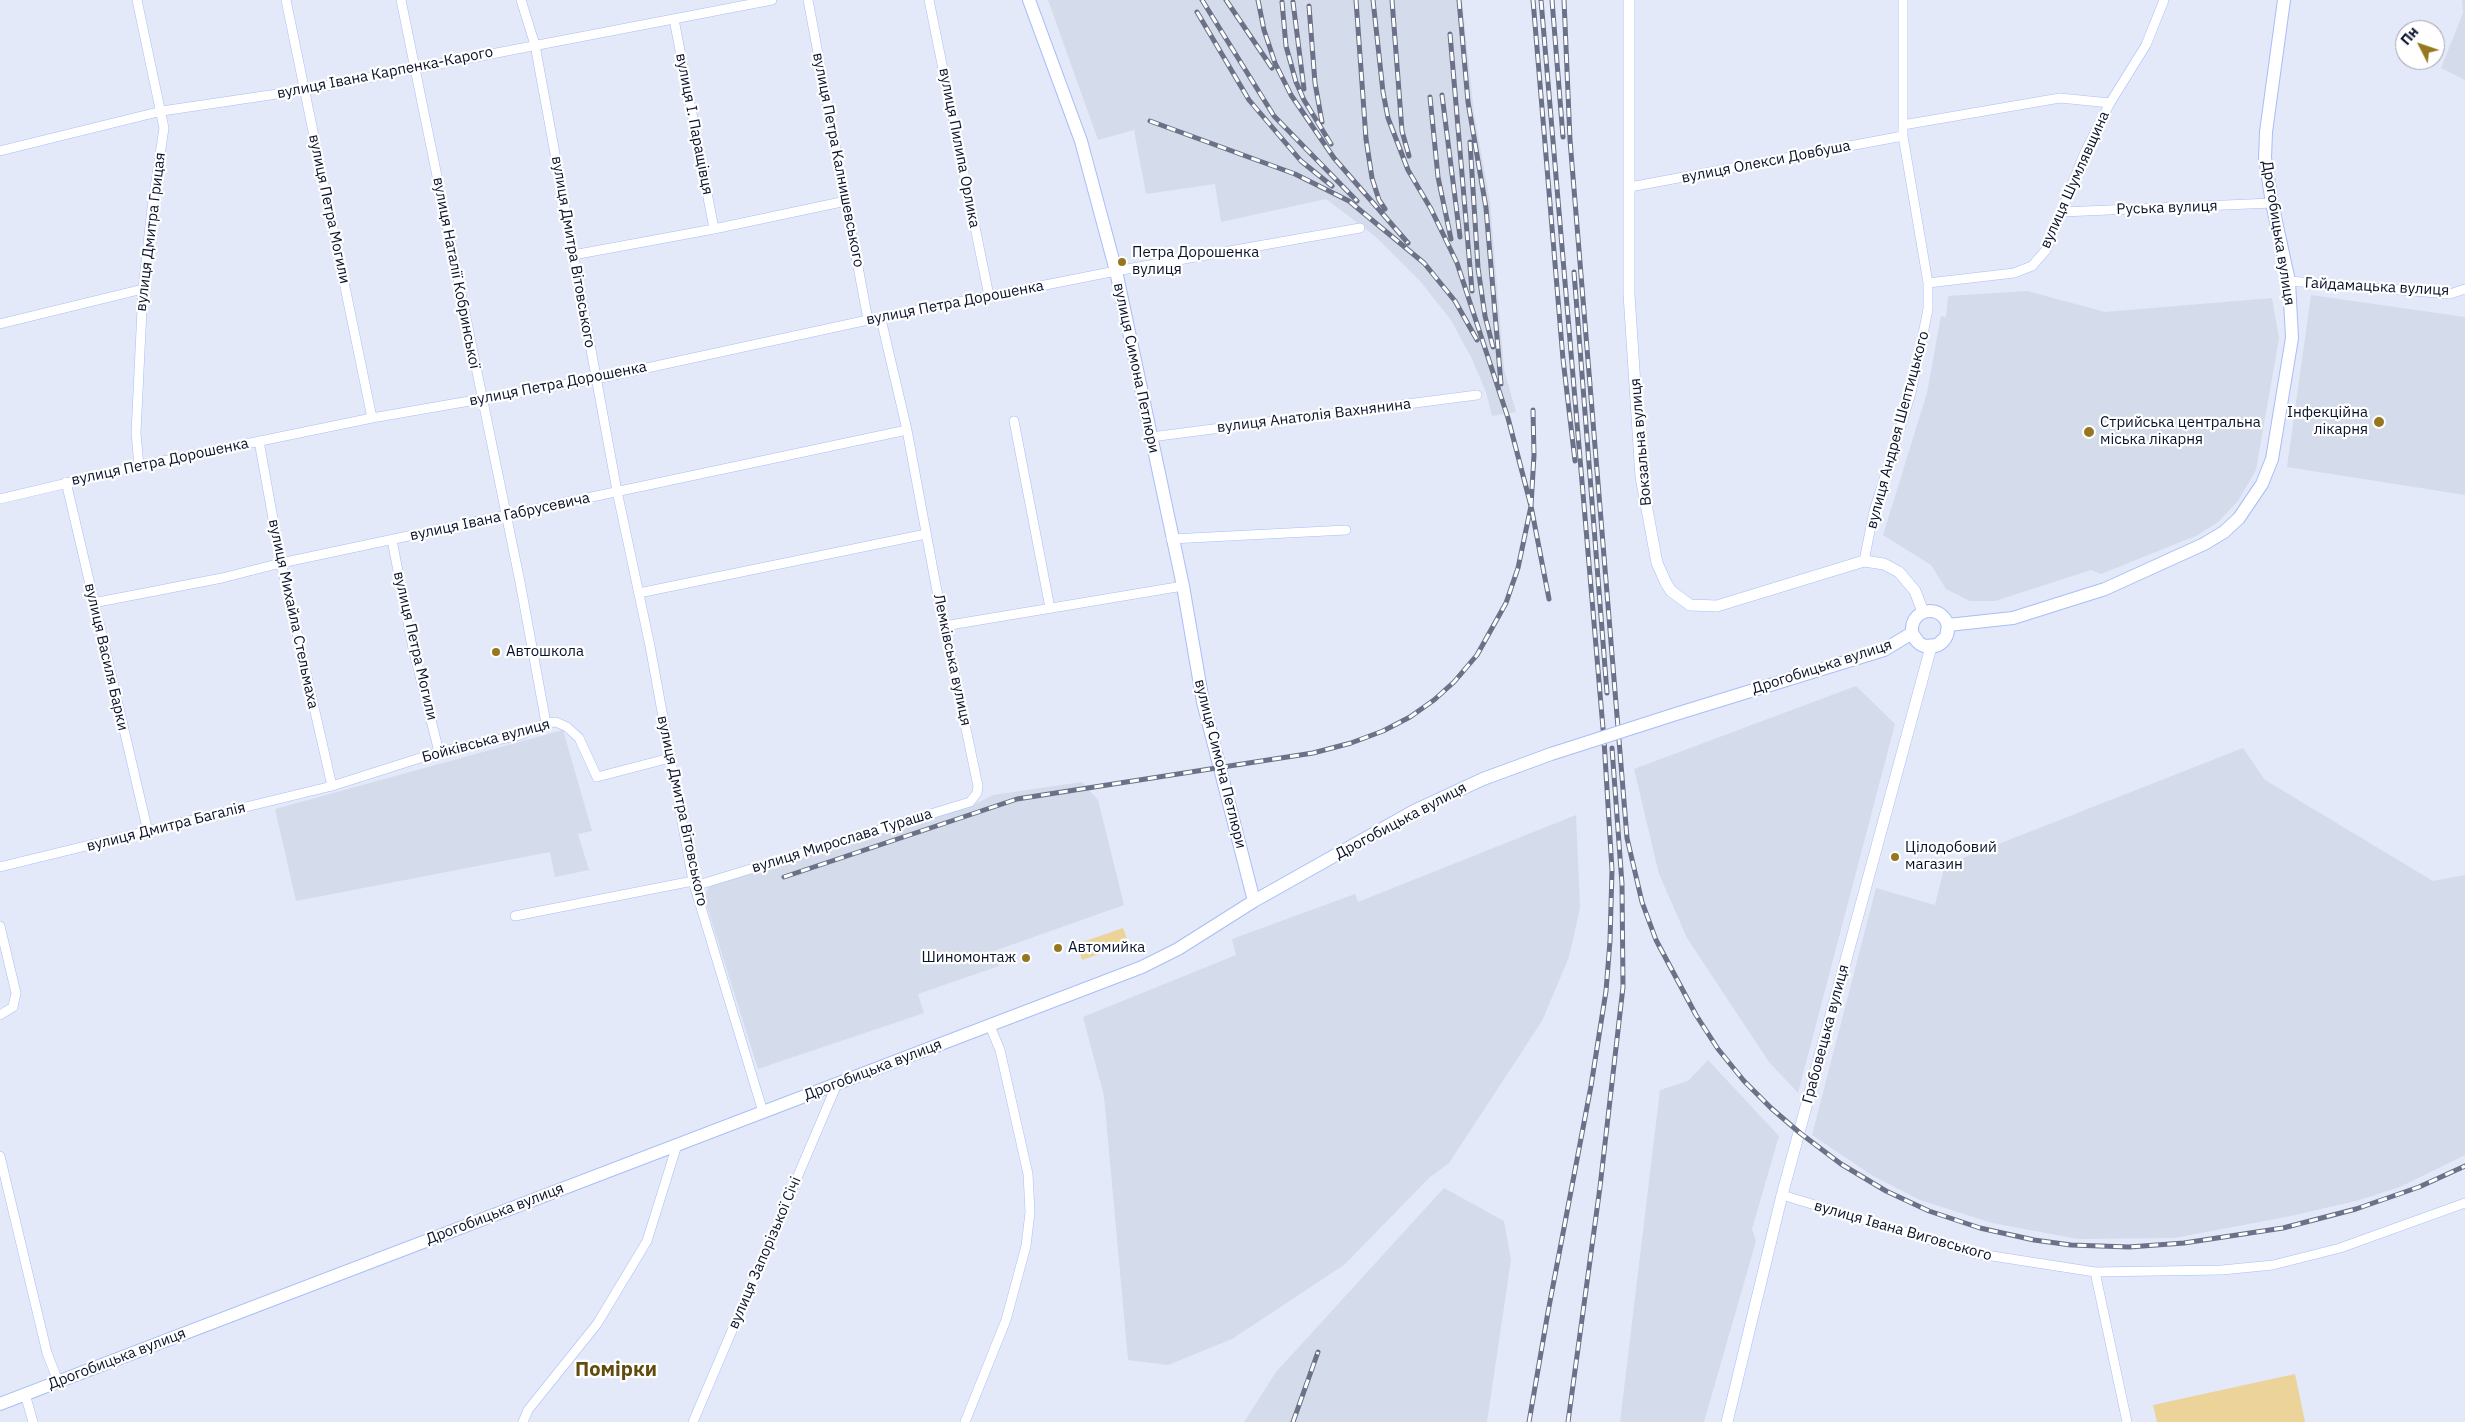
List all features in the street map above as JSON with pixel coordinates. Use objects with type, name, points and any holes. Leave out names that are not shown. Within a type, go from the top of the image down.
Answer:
[{"type":"main road","name":"вулиця Симона Петлюри","points":[[1029,0],[1081,141],[1116,271],[1171,539],[1183,586],[1202,702],[1254,901]]},
{"type":"main road","name":"Дрогобицька вулиця","points":[[1948,625],[2013,618],[2105,588],[2204,544],[2224,532],[2239,518],[2262,484],[2272,459],[2292,338],[2289,282],[2272,203],[2265,158],[2266,132],[2284,0]]},
{"type":"main road","points":[[1929,611],[1941,614],[1948,625],[1946,637],[1937,645],[1931,646],[1919,643],[1912,633],[1914,620],[1923,612],[1929,611]]},
{"type":"main road","name":"Дрогобицька вулиця","points":[[0,1404],[1142,967],[1178,949],[1254,901],[1448,794],[1551,754],[1884,650],[1912,633]]},
{"type":"street","name":"вулиця Дмитра Грицая","points":[[137,0],[162,111],[164,128],[143,289],[136,433],[139,466]]},
{"type":"street","name":"вулиця Петра Могили","points":[[286,0],[372,418]]},
{"type":"street","name":"вулиця Наталії Кобринської","points":[[401,0],[546,723]]},
{"type":"street","name":"вулиця Дмитра Вітовського","points":[[520,0],[535,45],[617,491],[639,593],[694,883],[763,1112]]},
{"type":"street","name":"вулиця Івана Карпенка-Карого","points":[[0,151],[162,111],[304,90],[772,0]]},
{"type":"street","name":"вулиця Петра Калнишевського","points":[[808,0],[868,320]]},
{"type":"street","name":"вулиця Пилипа Орлика","points":[[929,0],[989,296]]},
{"type":"street","name":"Вокзальна вулиця","points":[[1629,0],[1630,294],[1641,477],[1657,563],[1671,592],[1690,605],[1717,606],[1864,561],[1884,564],[1899,572],[1915,591],[1923,612]]},
{"type":"street","name":"вулиця Андрея Шептицького","points":[[1864,561],[1874,511],[1910,393],[1925,332],[1928,309],[1928,283],[1903,136],[1903,0]]},
{"type":"street","name":"вулиця Шумлявщина","points":[[1928,283],[2014,273],[2032,266],[2046,250],[2085,152],[2110,103],[2146,45],[2164,0]]},
{"type":"street","name":"вулиця І. Паращівця","points":[[674,19],[714,229]]},
{"type":"street","points":[[1903,125],[2060,98],[2110,103]]},
{"type":"street","name":"вулиця Олекси Довбуша","points":[[1630,187],[1903,136]]},
{"type":"street","points":[[574,254],[714,229],[846,201]]},
{"type":"street","name":"Руська вулиця","points":[[2062,212],[2272,203]]},
{"type":"street","name":"вулиця Петра Дорошенка","points":[[0,499],[139,466],[372,418],[596,379],[868,320],[881,319],[989,296],[1116,271],[1360,228]]},
{"type":"street","name":"Гайдамацька вулиця","points":[[2289,282],[2450,294],[2465,290]]},
{"type":"street","points":[[0,324],[143,289]]},
{"type":"street","name":"Лемківська вулиця","points":[[881,319],[907,430],[944,626],[978,786]]},
{"type":"street","name":"вулиця Анатолія Вахнянина","points":[[1151,437],[1478,394]]},
{"type":"street","points":[[1014,421],[1050,608]]},
{"type":"street","name":"вулиця Івана Габрусевича","points":[[93,603],[222,578],[281,563],[505,517],[617,491],[907,430]]},
{"type":"street","name":"вулиця Михайла Стельмаха","points":[[259,441],[281,563],[332,786]]},
{"type":"street","name":"вулиця Василя Барки","points":[[66,482],[148,832]]},
{"type":"street","points":[[1171,539],[1346,530]]},
{"type":"street","points":[[639,593],[926,534]]},
{"type":"street","name":"вулиця Петра Могили","points":[[392,540],[413,648],[439,752]]},
{"type":"street","points":[[944,626],[1183,586]]},
{"type":"street","name":"Грабовецька вулиця","points":[[1726,1422],[1782,1195],[1931,646]]},
{"type":"street","name":"Бойківська вулиця","points":[[332,786],[439,752],[520,735],[546,723],[556,722],[568,727],[579,738],[597,777],[670,758]]},
{"type":"street","name":"вулиця Дмитра Багалія","points":[[0,867],[332,786]]},
{"type":"street","name":"вулиця Мирослава Тураша","points":[[515,916],[694,883],[970,802],[975,798],[978,786]]},
{"type":"street","points":[[0,926],[16,994],[13,1007],[0,1015]]},
{"type":"street","points":[[965,1422],[1006,1320],[1026,1246],[1030,1212],[1028,1174],[1000,1050],[990,1026]]},
{"type":"street","name":"вулиця Запорізької Січі","points":[[693,1422],[838,1084]]},
{"type":"street","points":[[523,1422],[528,1410],[597,1324],[646,1241],[677,1145]]},
{"type":"street","points":[[0,1156],[46,1352],[58,1381]]},
{"type":"street","name":"вулиця Івана Виговського","points":[[1782,1195],[1973,1254],[2095,1272],[2222,1270],[2273,1265],[2340,1248],[2465,1203]]},
{"type":"street","points":[[2095,1272],[2128,1422]]},
{"type":"street","points":[[25,1394],[33,1422]]},
{"type":"shaded area","points":[[1048,0],[1462,0],[1474,113],[1490,202],[1504,369],[1516,412],[1492,416],[1486,392],[1472,359],[1451,320],[1420,281],[1376,237],[1326,199],[1221,222],[1215,184],[1146,194],[1134,130],[1098,140]]},
{"type":"shaded area","points":[[2462,0],[2465,0],[2465,80],[2445,70],[2445,58],[2463,13]]},
{"type":"shaded area","name":"Стрийська центральна міська лікарня","points":[[2027,291],[2105,312],[2272,298],[2279,338],[2256,470],[2238,501],[2218,522],[2198,535],[2101,574],[2091,570],[1995,601],[1970,601],[1946,589],[1931,565],[1883,535],[1927,393],[1941,316],[1946,317],[1948,296]]},
{"type":"shaded area","name":"Інфекційна лікарня","points":[[2311,295],[2465,317],[2465,495],[2287,467]]},
{"type":"shaded area","points":[[1856,686],[1895,724],[1798,1093],[1769,1062],[1687,938],[1659,874],[1634,769]]},
{"type":"shaded area","points":[[563,730],[592,831],[578,834],[589,870],[555,877],[550,852],[296,901],[275,809]]},
{"type":"shaded area","points":[[2243,748],[2265,780],[2433,881],[2465,875],[2465,1155],[2400,1187],[2356,1201],[2286,1217],[2174,1238],[2078,1239],[1992,1223],[1920,1200],[1873,1176],[1812,1135],[1876,888],[1935,905],[1945,865]]},
{"type":"shaded area","points":[[1082,782],[1098,800],[1124,905],[994,951],[999,966],[918,994],[924,1013],[758,1069],[704,897],[710,885],[971,806],[993,795]]},
{"type":"shaded area","points":[[1576,815],[1580,908],[1569,957],[1542,1021],[1449,1163],[1429,1178],[1344,1265],[1232,1339],[1168,1365],[1128,1360],[1104,1096],[1083,1017],[1236,955],[1232,939],[1355,894],[1358,902]]},
{"type":"shaded area","points":[[1123,928],[1129,944],[1082,960],[1077,944]]},
{"type":"shaded area","points":[[1708,1060],[1779,1136],[1752,1229],[1756,1241],[1704,1422],[1620,1422],[1660,1090],[1688,1081]]},
{"type":"shaded area","points":[[1444,1188],[1504,1221],[1511,1260],[1487,1422],[1244,1422],[1276,1372]]},
{"type":"shaded area","points":[[2295,1374],[2305,1422],[2157,1422],[2153,1405]]},
{"type":"railway","points":[[1202,0],[1274,116],[1357,201]]},
{"type":"railway","points":[[1226,0],[1272,68]]},
{"type":"railway","points":[[1258,0],[1264,30],[1275,63],[1291,95],[1334,158],[1408,243]]},
{"type":"railway","points":[[1356,0],[1366,139],[1372,178],[1379,200],[1385,209]]},
{"type":"railway","points":[[1373,0],[1383,92],[1388,118],[1408,170],[1431,209],[1457,263],[1508,418],[1531,506],[1549,599]]},
{"type":"railway","points":[[1392,0],[1402,131],[1409,156]]},
{"type":"railway","points":[[1459,0],[1468,102],[1486,208],[1501,384]]},
{"type":"railway","points":[[1533,0],[1563,359],[1575,461]]},
{"type":"railway","points":[[1529,1422],[1591,1086],[1606,991],[1610,941],[1612,870],[1604,740],[1541,0]]},
{"type":"railway","points":[[1552,0],[1563,137]]},
{"type":"railway","points":[[1564,0],[1570,140],[1627,838],[1642,902],[1656,940],[1696,1015],[1718,1049],[1744,1081],[1771,1108],[1841,1164],[1886,1191],[1929,1211],[1980,1228],[2034,1240],[2071,1245],[2129,1247],[2184,1243],[2283,1228],[2356,1209],[2419,1187],[2465,1166]]},
{"type":"railway","points":[[1282,2],[1286,46],[1296,82],[1304,100],[1331,144]]},
{"type":"railway","points":[[1293,2],[1304,89]]},
{"type":"railway","points":[[1309,6],[1315,83],[1322,122]]},
{"type":"railway","points":[[1197,12],[1249,100],[1301,161],[1332,186]]},
{"type":"railway","points":[[1450,34],[1472,291]]},
{"type":"railway","points":[[1442,95],[1460,237]]},
{"type":"railway","points":[[1430,97],[1438,177],[1451,239]]},
{"type":"railway","points":[[1150,121],[1295,174],[1349,201],[1424,263],[1455,301],[1477,340]]},
{"type":"railway","points":[[1470,142],[1478,268],[1485,316],[1493,347]]},
{"type":"railway","points":[[1574,272],[1607,693]]},
{"type":"railway","points":[[784,877],[1017,799],[1313,753],[1351,743],[1383,731],[1410,717],[1434,700],[1454,682],[1477,655],[1506,603],[1518,568],[1531,506],[1534,455],[1533,410]]},
{"type":"railway","points":[[1568,1422],[1600,1187],[1623,987],[1622,884],[1612,748]]},
{"type":"railway","points":[[1293,1422],[1318,1352]]},
{"type":"place","name":"Петра Дорошенка вулиця","points":[[1122,262]]},
{"type":"place","name":"Інфекційна лікарня","points":[[2379,422]]},
{"type":"place","name":"Стрийська центральна міська лікарня","points":[[2089,432]]},
{"type":"place","name":"Автошкола","points":[[496,652]]},
{"type":"place","name":"Цілодобовий магазин","points":[[1895,857]]},
{"type":"place","name":"Автомийка","points":[[1058,948]]},
{"type":"place","name":"Шиномонтаж","points":[[1026,958]]},
{"type":"district","name":"Помірки","points":[[616,1370]]}]
